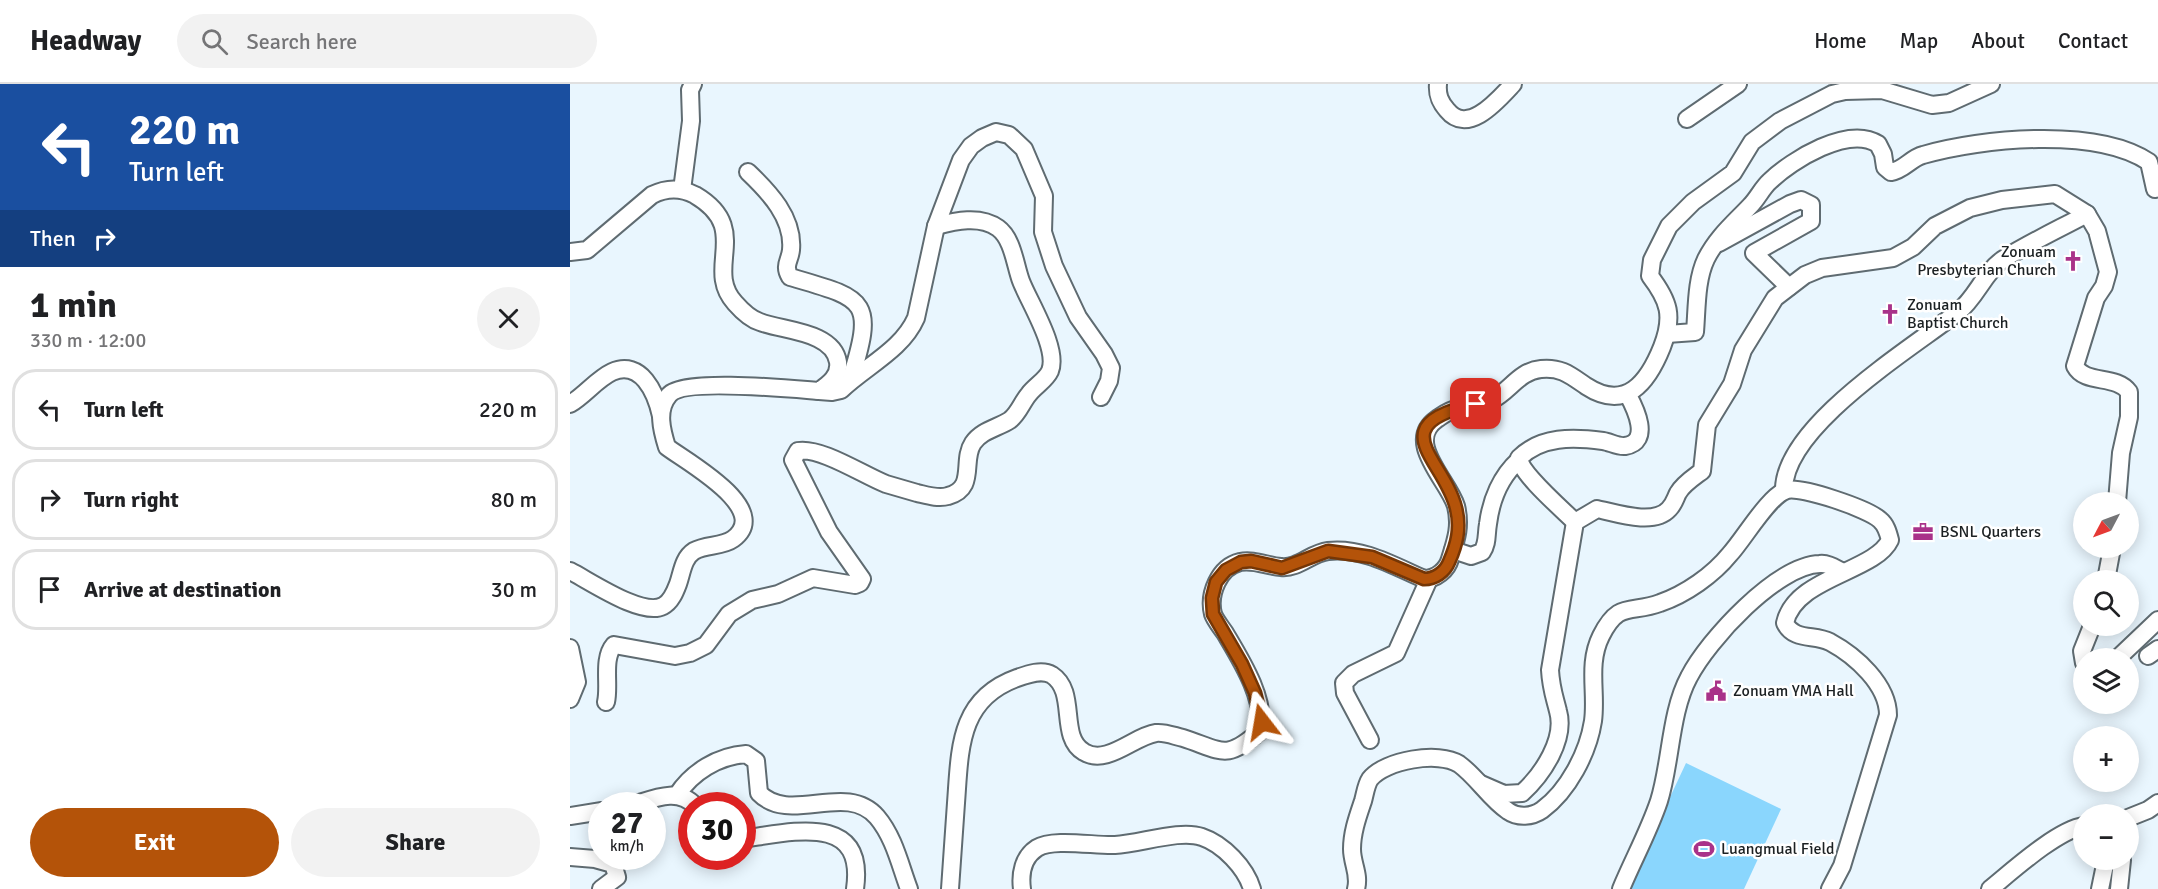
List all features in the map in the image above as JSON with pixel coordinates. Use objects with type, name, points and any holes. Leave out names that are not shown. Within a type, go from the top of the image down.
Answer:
[{"type":"street","points":[[682,190],[691,121],[690,90],[693,84]]},
{"type":"street","points":[[1438,84],[1437,93],[1441,104],[1451,116],[1462,119],[1472,119],[1484,112],[1513,84]]},
{"type":"street","points":[[1687,119],[1738,84]]},
{"type":"street","points":[[1370,740],[1345,693],[1344,683],[1353,674],[1396,653],[1429,579],[1441,573],[1449,564],[1458,539],[1456,506],[1426,449],[1425,433],[1429,424],[1452,410],[1490,401],[1527,373],[1542,369],[1566,371],[1586,386],[1610,395],[1628,395],[1638,387],[1651,369],[1667,334],[1669,304],[1650,276],[1652,260],[1669,226],[1693,202],[1733,173],[1752,142],[1780,121],[1832,89],[1882,90],[1932,105],[1948,103],[1990,84]]},
{"type":"street","points":[[661,417],[663,403],[670,393],[682,388],[742,385],[832,392],[841,390],[902,341],[911,330],[916,318],[936,226],[961,160],[971,146],[996,132],[1010,135],[1024,149],[1044,196],[1043,232],[1046,246],[1078,317],[1111,368],[1109,381],[1101,398]]},
{"type":"street","points":[[1667,334],[1695,332],[1699,283],[1705,261],[1714,245],[1768,182],[1783,170],[1821,148],[1859,137],[1878,144],[1883,154],[1885,167],[1891,172],[1924,154],[2018,140],[2065,139],[2097,143],[2150,162]]},
{"type":"street","points":[[2155,189],[2150,162],[2158,147]]},
{"type":"street","points":[[748,172],[766,189],[784,216],[791,250],[786,262],[790,277],[824,286],[856,301],[862,314],[864,330],[850,381]]},
{"type":"street","points":[[570,252],[587,250],[652,195],[663,189],[682,190],[706,202],[722,222],[726,242],[723,278],[727,294],[734,303],[759,322],[811,337],[828,345],[833,351],[838,366],[837,374],[819,390]]},
{"type":"street","points":[[1481,784],[1504,794],[1522,792],[1539,773],[1559,736],[1559,711],[1551,693],[1550,670],[1575,522],[1597,509],[1623,515],[1648,517],[1667,512],[1675,502],[1678,492],[1702,471],[1704,437],[1710,417],[1732,384],[1740,356],[1766,311],[1775,298],[1805,275],[1822,268],[1893,258],[1913,247],[1935,226],[1981,205],[2055,194],[2087,214],[2097,231],[2108,272],[2104,286],[2096,298],[2075,366],[2083,375],[2118,382],[2129,392],[2129,417],[2121,453],[2118,492]]},
{"type":"street","points":[[1714,245],[1731,239],[1790,204],[1801,200],[1811,205],[1811,221],[1754,253],[1788,287]]},
{"type":"street","points":[[1784,490],[1788,467],[1796,452],[1838,403],[1858,385],[1960,311],[2001,261],[2087,214]]},
{"type":"street","points":[[606,702],[610,686],[609,658],[614,645],[675,656],[690,653],[706,645],[729,614],[752,600],[778,594],[807,579],[846,585],[860,584],[862,579],[829,532],[793,460],[798,451],[822,455],[887,484],[932,497],[948,496],[967,482],[970,448],[974,441],[990,429],[1013,418],[1029,393],[1050,372],[1052,364],[1043,330],[1022,284],[1005,237],[998,228],[984,222],[969,220],[936,226]]},
{"type":"street","points":[[570,404],[611,372],[626,369],[637,372],[653,390],[668,447],[724,485],[739,507],[741,529],[734,538],[723,544],[693,552],[686,559],[670,602],[662,608],[650,608],[624,600],[570,571]]},
{"type":"street","points":[[1453,550],[1471,556],[1482,552],[1487,541],[1489,516],[1502,478],[1532,447],[1548,440],[1602,441],[1624,446],[1632,443],[1638,437],[1640,418],[1628,395]]},
{"type":"street","points":[[1519,460],[1529,475],[1575,522]]},
{"type":"street","points":[[1356,889],[1358,873],[1352,852],[1353,833],[1370,780],[1382,769],[1396,762],[1448,759],[1458,764],[1509,812],[1526,816],[1543,809],[1575,771],[1586,748],[1593,720],[1592,673],[1597,647],[1613,618],[1621,611],[1632,607],[1658,604],[1670,599],[1706,576],[1731,554],[1772,501],[1784,490],[1794,488],[1870,512],[1887,528],[1890,540],[1886,549],[1876,557],[1841,571],[1792,607],[1785,622],[1789,631],[1796,635],[1823,639],[1854,659],[1870,676],[1888,702],[1888,715],[1842,866],[1830,889]]},
{"type":"street","points":[[950,889],[963,732],[980,702],[1003,683],[1041,672],[1050,674],[1062,685],[1075,743],[1084,752],[1095,756],[1107,754],[1148,735],[1160,733],[1221,752],[1231,752],[1260,731],[1262,722],[1255,693],[1242,664],[1213,614],[1212,598],[1216,582],[1226,570],[1241,562],[1251,561],[1282,568],[1328,551],[1372,557],[1429,579]]},
{"type":"street","points":[[1621,889],[1659,801],[1680,703],[1689,676],[1727,626],[1766,588],[1810,565],[1822,563],[1841,571]]},
{"type":"street","points":[[2129,648],[2158,620]]},
{"type":"street","points":[[570,648],[577,682],[570,699]]},
{"type":"street","points":[[666,796],[677,795],[684,784],[710,765],[746,754],[756,761],[756,786],[759,793],[775,804],[797,806],[830,802],[857,805],[869,810],[878,818],[893,843],[909,889]]},
{"type":"street","points":[[2139,814],[2158,803]]},
{"type":"street","points":[[570,816],[588,814]]},
{"type":"street","points":[[1990,889],[2044,847],[2073,830]]},
{"type":"street","points":[[756,838],[809,832],[834,834],[843,839],[853,852],[857,874],[855,889]]},
{"type":"street","points":[[1022,889],[1020,877],[1028,856],[1045,844],[1118,845],[1189,834],[1202,837],[1221,848],[1241,868],[1252,889]]},
{"type":"street","points":[[570,858],[595,859],[614,864],[617,877],[601,889]]},
{"type":"street","points":[[2100,889],[2104,870]]},
{"type":"street","points":[[2119,889],[2121,870]]},
{"type":"shaded area","name":"Luangmual Field","points":[[1686,763],[1781,809],[1744,889],[1627,889]]},
{"type":"place","name":"Zonuam Presbyterian Church","points":[[2073,261]]},
{"type":"place","name":"Zonuam Baptist Church","points":[[1890,314]]},
{"type":"place","name":"BSNL Quarters","points":[[1923,532]]},
{"type":"place","name":"Zonuam YMA Hall","points":[[1716,691]]},
{"type":"place","name":"Luangmual Field","points":[[1704,849]]},
{"type":"route","points":[[1262,722],[1255,693],[1242,664],[1213,614],[1212,598],[1216,582],[1232,565],[1241,562],[1251,561],[1282,568],[1328,551],[1372,557],[1424,579],[1441,573],[1449,564],[1458,539],[1459,525],[1456,506],[1449,489],[1426,449],[1425,433],[1429,424],[1452,410],[1476,404]]}]
